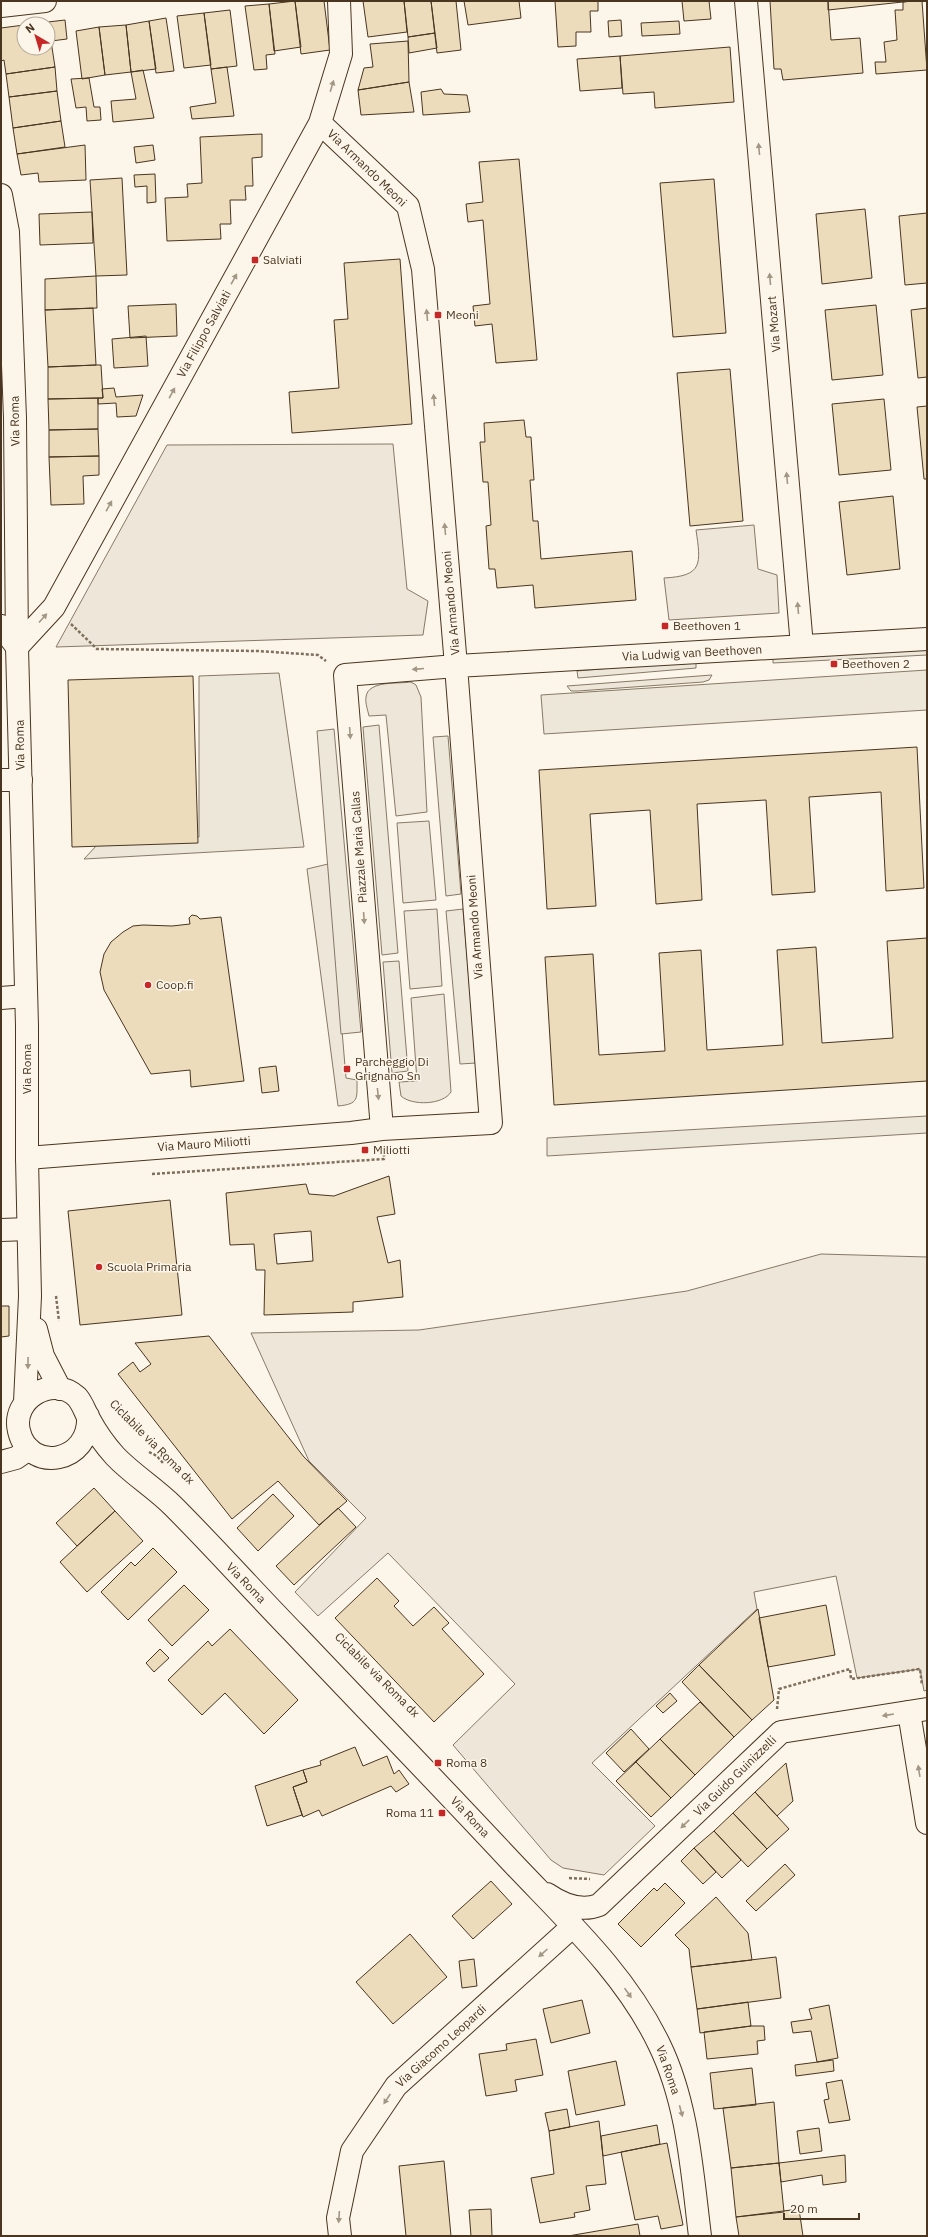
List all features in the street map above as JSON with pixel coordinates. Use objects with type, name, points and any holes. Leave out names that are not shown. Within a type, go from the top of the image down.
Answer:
[{"type":"street","points":[[1,6],[45,1]]},
{"type":"street","name":"Via Filippo Salviati","points":[[17,647],[54,607],[320,123],[341,54],[339,1]]},
{"type":"street","name":"Via Mozart","points":[[746,1],[802,646]]},
{"type":"street","name":"Via Armando Meoni","points":[[320,123],[408,206],[423,269],[456,666],[491,1123]]},
{"type":"street","name":"Via Roma","points":[[1,195],[8,232],[15,418],[17,647],[11,780],[26,996],[30,1296],[25,1402],[20,1411],[19,1431],[29,1449],[45,1457],[54,1458],[71,1453],[96,1455],[125,1465]]},
{"type":"street","points":[[1,626],[17,647]]},
{"type":"street","name":"Via Ludwig van Beethoven","points":[[456,666],[927,639]]},
{"type":"street","points":[[345,676],[456,666]]},
{"type":"street","name":"Piazzale Maria Callas","points":[[345,676],[382,1128]]},
{"type":"street","points":[[1,998],[26,996]]},
{"type":"street","name":"Via Mauro Miliotti","points":[[27,1158],[351,1133],[382,1128],[491,1123]]},
{"type":"street","points":[[1,1230],[28,1229]]},
{"type":"street","name":"Via Roma","points":[[30,1296],[43,1356],[60,1389],[70,1392],[78,1398],[105,1444],[125,1465],[171,1504],[411,1753],[611,1968],[644,2017],[669,2067],[686,2130],[700,2236]]},
{"type":"street","points":[[25,1402],[35,1393],[47,1388],[60,1389]]},
{"type":"street","points":[[71,1453],[78,1448],[87,1434],[88,1416]]},
{"type":"street","points":[[1,1462],[16,1458],[29,1449]]},
{"type":"street","points":[[918,1711],[927,1823]]},
{"type":"street","name":"Via Guido Guinizzelli","points":[[611,1968],[592,1929],[593,1918],[599,1905],[781,1732],[918,1711]]},
{"type":"street","points":[[528,1880],[552,1897],[568,1905],[588,1909],[599,1905]]},
{"type":"street","name":"Via Giacomo Leopardi","points":[[340,2236],[338,2218],[352,2151],[396,2086],[572,1927]]},
{"type":"path","points":[[54,607],[97,649],[258,651],[318,655],[345,676]]},
{"type":"path","points":[[146,1175],[384,1159],[382,1128]]},
{"type":"path","points":[[55,1295],[60,1328]]},
{"type":"path","name":"Ciclabile via Roma dx","points":[[146,1451],[157,1456],[167,1468]]},
{"type":"path","points":[[564,1877],[592,1879]]},
{"type":"shaded area","points":[[393,444],[407,589],[428,601],[423,635],[56,647],[167,445]]},
{"type":"shaded area","points":[[754,525],[758,569],[777,575],[779,613],[669,620],[664,578],[677,577],[693,571],[698,560],[699,552],[696,530]]},
{"type":"shaded area","points":[[927,649],[927,655],[773,663],[773,657]]},
{"type":"shaded area","points":[[696,661],[696,668],[578,678],[577,671]]},
{"type":"shaded area","points":[[927,670],[927,710],[544,734],[541,695]]},
{"type":"shaded area","points":[[279,673],[304,847],[84,859],[98,844],[199,837],[199,676]]},
{"type":"shaded area","points":[[712,675],[709,680],[703,682],[578,691],[571,691],[567,686]]},
{"type":"shaded area","points":[[411,682],[416,685],[421,697],[427,812],[396,816],[386,715],[369,716],[366,697],[372,688],[378,685]]},
{"type":"shaded area","points":[[379,725],[398,953],[382,955],[363,727]]},
{"type":"shaded area","points":[[334,729],[361,1032],[341,1034],[317,731]]},
{"type":"shaded area","points":[[448,736],[461,894],[446,896],[433,737]]},
{"type":"shaded area","points":[[429,821],[436,900],[403,903],[397,823]]},
{"type":"shaded area","points":[[328,864],[346,1078],[357,1080],[357,1096],[353,1102],[338,1106],[307,869]]},
{"type":"shaded area","points":[[437,909],[442,986],[410,989],[404,911]]},
{"type":"shaded area","points":[[463,909],[476,1063],[460,1064],[446,911]]},
{"type":"shaded area","points":[[399,961],[408,1071],[392,1073],[383,962]]},
{"type":"shaded area","points":[[444,994],[451,1092],[441,1100],[435,1102],[420,1103],[412,1101],[401,1096],[399,1082],[417,1081],[411,998]]},
{"type":"shaded area","points":[[927,1116],[927,1133],[547,1156],[547,1138]]},
{"type":"shaded area","points":[[821,1254],[927,1257],[927,1690],[924,1691],[920,1669],[857,1678],[836,1576],[754,1592],[757,1609],[592,1763],[655,1826],[604,1875],[563,1868],[551,1860],[453,1745],[515,1684],[388,1553],[318,1616],[295,1592],[366,1518],[309,1461],[251,1333],[419,1330],[687,1291]]},
{"type":"building","points":[[295,1],[324,1],[330,50],[301,54]]},
{"type":"building","points":[[295,1],[301,47],[274,51],[269,4]]},
{"type":"building","points":[[363,1],[404,1],[407,32],[368,37]]},
{"type":"building","points":[[404,1],[431,1],[435,33],[408,37]]},
{"type":"building","points":[[431,1],[456,1],[461,50],[437,53]]},
{"type":"building","points":[[464,1],[519,1],[521,18],[468,25]]},
{"type":"building","points":[[555,1],[598,1],[598,11],[590,11],[591,32],[576,32],[576,46],[558,47]]},
{"type":"building","points":[[682,1],[709,1],[711,19],[684,21]]},
{"type":"building","points":[[770,1],[828,1],[831,40],[860,38],[863,73],[783,80],[781,69],[774,69]]},
{"type":"building","points":[[828,1],[912,1],[828,10]]},
{"type":"building","points":[[922,1],[927,70],[876,74],[875,62],[886,62],[884,42],[897,40],[895,10],[903,10],[903,2]]},
{"type":"building","points":[[269,4],[275,54],[266,55],[267,69],[254,70],[245,6]]},
{"type":"building","points":[[230,10],[237,66],[211,69],[204,13]]},
{"type":"building","points":[[204,13],[211,65],[184,68],[177,16]]},
{"type":"building","points":[[166,18],[174,71],[156,73],[149,21]]},
{"type":"building","points":[[65,20],[67,39],[56,40],[56,21]]},
{"type":"building","points":[[621,20],[622,36],[609,37],[608,21]]},
{"type":"building","points":[[149,21],[156,69],[131,72],[126,25]]},
{"type":"building","points":[[679,21],[680,34],[642,36],[641,23]]},
{"type":"building","points":[[126,25],[131,72],[105,75],[99,27]]},
{"type":"building","points":[[16,26],[16,56],[53,56],[55,67],[6,74],[4,60],[1,61],[1,28]]},
{"type":"building","points":[[99,27],[105,75],[82,79],[76,31]]},
{"type":"building","points":[[435,33],[437,48],[409,53],[408,37]]},
{"type":"building","points":[[408,41],[409,82],[358,90],[364,68],[373,67],[370,44]]},
{"type":"building","points":[[730,47],[734,102],[655,108],[654,92],[623,94],[620,56]]},
{"type":"building","points":[[620,56],[622,88],[580,91],[577,59]]},
{"type":"building","points":[[55,67],[57,91],[9,97],[6,74]]},
{"type":"building","points":[[227,67],[234,116],[192,119],[190,107],[216,103],[211,69]]},
{"type":"building","points":[[143,70],[154,118],[113,122],[111,101],[136,99],[131,72]]},
{"type":"building","points":[[89,78],[94,107],[100,107],[101,120],[87,121],[86,107],[76,108],[71,79]]},
{"type":"building","points":[[409,82],[414,112],[361,115],[358,90]]},
{"type":"building","points":[[441,89],[444,94],[467,95],[470,112],[423,115],[421,92]]},
{"type":"building","points":[[57,91],[61,121],[13,128],[9,97]]},
{"type":"building","points":[[61,121],[65,147],[17,154],[13,128]]},
{"type":"building","points":[[262,134],[262,157],[252,158],[253,186],[245,186],[246,200],[230,200],[231,224],[220,224],[221,239],[167,241],[165,198],[188,197],[187,184],[202,183],[200,137]]},
{"type":"building","points":[[85,145],[86,180],[39,182],[38,173],[21,175],[17,154]]},
{"type":"building","points":[[153,145],[155,160],[136,163],[134,147]]},
{"type":"building","points":[[519,159],[537,360],[496,363],[492,324],[475,326],[473,306],[490,304],[483,220],[468,222],[466,204],[483,202],[479,162]]},
{"type":"building","points":[[155,174],[156,202],[147,203],[147,186],[135,187],[134,175]]},
{"type":"building","points":[[122,178],[127,275],[96,276],[90,180]]},
{"type":"building","points":[[714,179],[726,333],[673,337],[660,183]]},
{"type":"building","points":[[865,209],[872,278],[822,284],[816,214]]},
{"type":"building","points":[[92,212],[93,243],[40,245],[39,214]]},
{"type":"building","points":[[927,213],[927,283],[905,285],[899,216]]},
{"type":"building","points":[[400,259],[412,424],[292,433],[289,392],[339,388],[334,320],[348,319],[344,263]]},
{"type":"building","points":[[96,276],[97,308],[45,310],[45,279]]},
{"type":"building","points":[[176,304],[177,336],[130,338],[128,306]]},
{"type":"building","points":[[876,305],[883,375],[832,380],[825,310]]},
{"type":"building","points":[[93,308],[96,365],[48,367],[45,310]]},
{"type":"building","points":[[927,308],[927,377],[918,378],[911,310]]},
{"type":"building","points":[[146,336],[148,366],[114,368],[112,339]]},
{"type":"building","points":[[101,365],[103,398],[48,399],[48,367]]},
{"type":"building","points":[[730,369],[743,521],[690,526],[677,373]]},
{"type":"building","points":[[114,388],[116,397],[143,395],[136,416],[117,417],[116,403],[98,404],[98,398],[103,398],[102,389]]},
{"type":"building","points":[[98,398],[98,429],[49,430],[48,399]]},
{"type":"building","points":[[884,399],[891,470],[839,475],[832,404]]},
{"type":"building","points":[[927,406],[927,479],[924,479],[917,407]]},
{"type":"building","points":[[524,420],[526,437],[531,437],[534,480],[530,480],[533,521],[538,521],[541,559],[632,551],[636,600],[535,608],[533,585],[497,588],[495,569],[489,569],[486,526],[491,525],[488,482],[483,482],[480,442],[485,442],[484,423]]},
{"type":"building","points":[[98,429],[99,456],[49,457],[49,430]]},
{"type":"building","points":[[99,456],[99,475],[83,476],[84,504],[51,505],[49,457]]},
{"type":"building","points":[[893,496],[900,569],[847,575],[839,502]]},
{"type":"building","points":[[193,676],[198,843],[72,847],[68,680]]},
{"type":"building","points":[[917,747],[924,888],[886,891],[881,792],[809,797],[815,892],[772,895],[766,800],[697,804],[702,900],[656,904],[650,810],[590,814],[596,906],[547,909],[539,770]]},
{"type":"building","points":[[192,915],[197,916],[200,919],[221,917],[244,1081],[191,1087],[190,1070],[151,1074],[104,990],[100,972],[104,954],[111,942],[133,926],[172,926],[190,924],[189,918]]},
{"type":"building","points":[[927,938],[927,1081],[554,1105],[545,957],[593,954],[599,1055],[665,1051],[659,953],[701,950],[707,1050],[783,1045],[777,950],[816,947],[822,1043],[893,1038],[887,941]]},
{"type":"building","points":[[276,1066],[279,1091],[262,1093],[259,1068]]},
{"type":"building","points":[[389,1176],[395,1214],[377,1217],[388,1263],[400,1260],[403,1297],[353,1302],[353,1312],[264,1315],[265,1270],[256,1270],[254,1244],[230,1245],[226,1193],[306,1184],[309,1194],[334,1196]],"holes":[[[311,1231],[313,1261],[277,1264],[274,1234]]]},
{"type":"building","points":[[170,1200],[182,1315],[80,1325],[68,1211]]},
{"type":"building","points":[[1,1306],[9,1306],[9,1336],[1,1337]]},
{"type":"building","points":[[209,1336],[304,1457],[347,1501],[319,1525],[278,1481],[232,1519],[118,1374],[133,1362],[140,1372],[151,1364],[135,1343]]},
{"type":"building","points":[[94,1488],[115,1511],[77,1546],[56,1523]]},
{"type":"building","points":[[273,1494],[294,1516],[258,1551],[237,1528]]},
{"type":"building","points":[[338,1508],[356,1527],[294,1585],[276,1566]]},
{"type":"building","points":[[115,1511],[143,1541],[87,1592],[60,1562]]},
{"type":"building","points":[[153,1548],[177,1572],[128,1620],[101,1592],[131,1562],[135,1566]]},
{"type":"building","points":[[377,1578],[399,1601],[394,1606],[413,1626],[434,1607],[449,1623],[442,1629],[484,1674],[434,1722],[335,1618]]},
{"type":"building","points":[[184,1585],[209,1610],[172,1646],[148,1620]]},
{"type":"building","points":[[826,1605],[835,1655],[768,1667],[759,1618]]},
{"type":"building","points":[[758,1609],[774,1700],[752,1720],[699,1665]]},
{"type":"building","points":[[230,1629],[298,1700],[264,1734],[225,1693],[202,1715],[168,1680],[208,1641],[212,1646]]},
{"type":"building","points":[[160,1649],[169,1658],[154,1672],[146,1663]]},
{"type":"building","points":[[699,1665],[752,1720],[734,1737],[682,1682]]},
{"type":"building","points":[[670,1693],[677,1701],[663,1713],[656,1706]]},
{"type":"building","points":[[700,1702],[734,1737],[695,1775],[660,1739]]},
{"type":"building","points":[[631,1729],[649,1749],[624,1772],[606,1753]]},
{"type":"building","points":[[660,1739],[695,1775],[671,1798],[636,1762]]},
{"type":"building","points":[[355,1747],[363,1766],[387,1756],[394,1774],[399,1770],[409,1784],[396,1792],[391,1786],[322,1816],[319,1810],[303,1817],[293,1787],[307,1782],[303,1770],[321,1765],[320,1761]]},
{"type":"building","points":[[636,1762],[671,1798],[651,1817],[616,1781]]},
{"type":"building","points":[[786,1763],[793,1801],[777,1816],[755,1792]]},
{"type":"building","points":[[303,1770],[307,1782],[293,1787],[302,1815],[267,1826],[255,1786]]},
{"type":"building","points":[[755,1792],[789,1829],[767,1849],[733,1813]]},
{"type":"building","points":[[733,1813],[767,1849],[748,1867],[714,1831]]},
{"type":"building","points":[[714,1831],[741,1860],[722,1878],[694,1848]]},
{"type":"building","points":[[694,1848],[716,1872],[703,1884],[681,1861]]},
{"type":"building","points":[[785,1864],[795,1875],[756,1911],[746,1901]]},
{"type":"building","points":[[491,1881],[512,1904],[473,1939],[452,1916]]},
{"type":"building","points":[[665,1883],[685,1903],[641,1947],[618,1924],[654,1888],[657,1891]]},
{"type":"building","points":[[716,1897],[748,1933],[752,1960],[691,1967],[689,1949],[675,1935]]},
{"type":"building","points":[[410,1934],[447,1977],[393,2024],[356,1982]]},
{"type":"building","points":[[776,1957],[781,1998],[697,2009],[691,1967]]},
{"type":"building","points":[[474,1959],[477,1986],[462,1988],[459,1961]]},
{"type":"building","points":[[582,2000],[590,2033],[551,2043],[543,2009]]},
{"type":"building","points":[[748,2002],[751,2026],[700,2033],[697,2009]]},
{"type":"building","points":[[829,2005],[838,2058],[817,2062],[811,2031],[793,2033],[791,2022],[812,2019],[809,2009]]},
{"type":"building","points":[[751,2026],[764,2026],[765,2040],[757,2041],[758,2054],[707,2059],[704,2032]]},
{"type":"building","points":[[536,2039],[543,2075],[515,2080],[517,2091],[486,2096],[479,2054],[507,2050],[506,2044]]},
{"type":"building","points":[[833,2060],[834,2071],[796,2076],[795,2065]]},
{"type":"building","points":[[616,2061],[625,2105],[576,2115],[568,2071]]},
{"type":"building","points":[[752,2068],[756,2105],[714,2109],[710,2073]]},
{"type":"building","points":[[842,2080],[850,2120],[829,2123],[824,2100],[829,2099],[826,2083]]},
{"type":"building","points":[[774,2102],[779,2163],[731,2168],[723,2108]]},
{"type":"building","points":[[567,2109],[570,2127],[549,2131],[545,2113]]},
{"type":"building","points":[[599,2121],[606,2184],[586,2186],[590,2210],[574,2213],[575,2217],[540,2223],[531,2178],[554,2174],[549,2131]]},
{"type":"building","points":[[657,2125],[660,2144],[603,2156],[601,2136]]},
{"type":"building","points":[[819,2128],[822,2151],[800,2154],[797,2131]]},
{"type":"building","points":[[667,2143],[683,2225],[661,2229],[658,2216],[635,2220],[621,2152]]},
{"type":"building","points":[[845,2155],[846,2182],[823,2185],[822,2175],[781,2182],[779,2163]]},
{"type":"building","points":[[444,2161],[451,2236],[406,2236],[399,2166]]},
{"type":"building","points":[[779,2163],[784,2212],[736,2217],[731,2168]]},
{"type":"building","points":[[491,2209],[492,2236],[471,2236],[469,2210]]},
{"type":"building","points":[[799,2209],[803,2236],[739,2236],[736,2217]]},
{"type":"building","points":[[638,2224],[640,2236],[568,2236]]},
{"type":"place","name":"Salviati","points":[[255,260]]},
{"type":"place","name":"Meoni","points":[[438,315]]},
{"type":"place","name":"Beethoven 1","points":[[665,626]]},
{"type":"place","name":"Beethoven 2","points":[[834,664]]},
{"type":"place","name":"Coop.fi","points":[[148,985]]},
{"type":"place","name":"Parcheggio Di Grignano Sn","points":[[347,1069]]},
{"type":"place","name":"Miliotti","points":[[365,1150]]},
{"type":"place","name":"Scuola Primaria","points":[[99,1267]]},
{"type":"place","name":"Roma 8","points":[[438,1763]]},
{"type":"place","name":"Roma 11","points":[[442,1813]]}]
